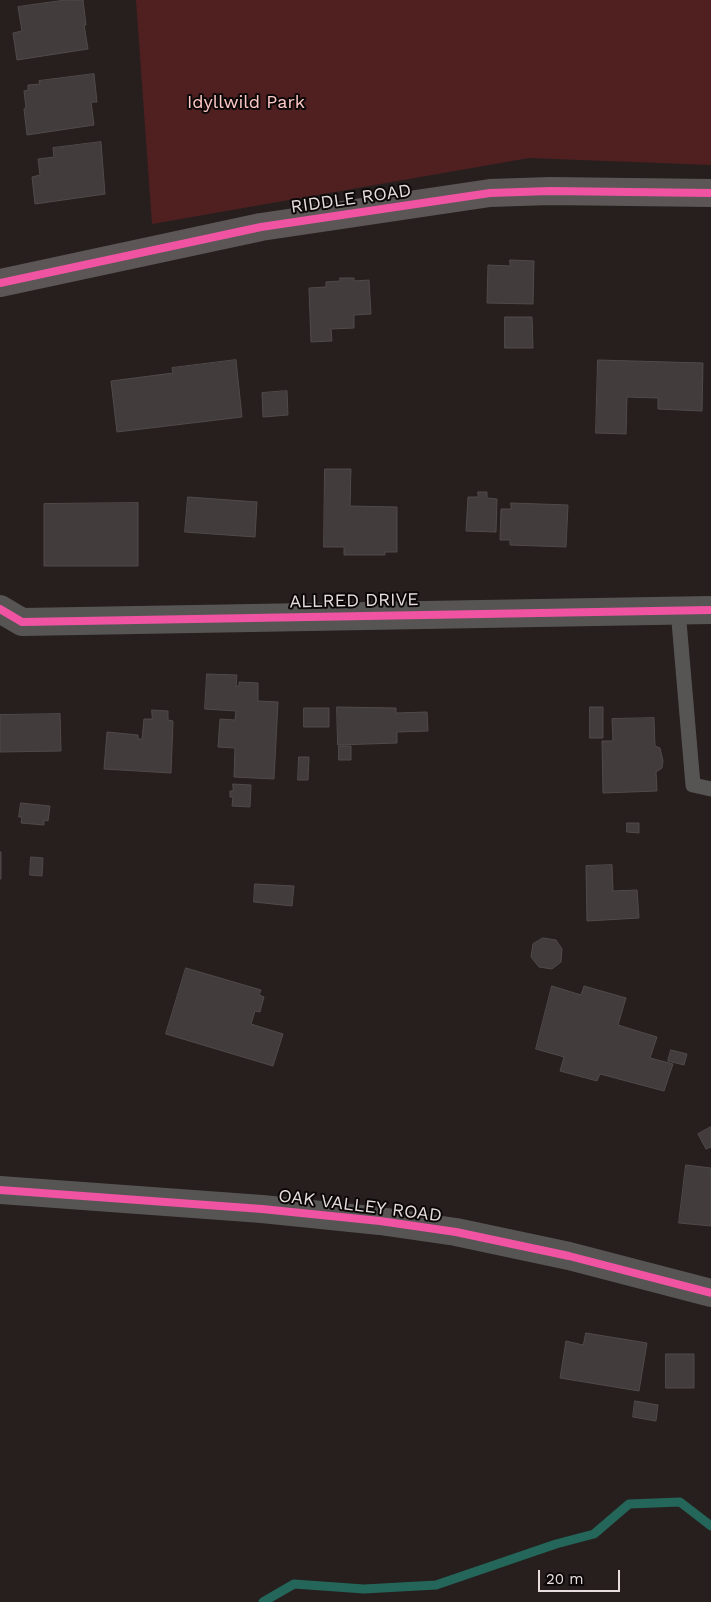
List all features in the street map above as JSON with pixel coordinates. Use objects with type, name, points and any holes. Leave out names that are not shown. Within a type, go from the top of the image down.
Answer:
[{"type":"street","name":"RIDDLE ROAD","points":[[0,283],[261,227],[490,193],[550,191],[711,193]]},
{"type":"street","name":"ALLRED DRIVE","points":[[0,609],[22,622],[711,610]]},
{"type":"street","name":"OAK VALLEY ROAD","points":[[0,1190],[262,1209],[380,1221],[456,1232],[560,1254],[711,1293]]},
{"type":"lane","points":[[678,610],[693,785],[711,789]]},
{"type":"green space","name":"Idyllwild Park","points":[[136,0],[711,0],[711,165],[529,158],[152,224]]},
{"type":"building","points":[[66,0],[83,0],[86,25],[84,25],[88,49],[17,60],[13,33],[22,31],[18,7]]},
{"type":"building","points":[[94,74],[97,102],[91,102],[94,125],[27,135],[24,91],[28,90],[28,85],[40,84],[39,81]]},
{"type":"building","points":[[101,142],[105,194],[35,204],[32,177],[40,175],[38,159],[54,157],[53,148]]},
{"type":"building","points":[[510,260],[534,261],[533,304],[487,303],[488,265],[510,266]]},
{"type":"building","points":[[340,278],[354,278],[354,281],[369,280],[371,314],[354,315],[354,328],[331,329],[332,341],[311,342],[309,288],[326,287],[326,282],[340,281]]},
{"type":"building","points":[[505,317],[532,317],[533,348],[505,348]]},
{"type":"building","points":[[236,360],[242,417],[117,432],[111,381],[173,373],[172,368]]},
{"type":"building","points":[[598,360],[703,363],[702,411],[658,409],[658,398],[627,397],[626,434],[596,433]]},
{"type":"building","points":[[287,391],[288,415],[263,417],[262,393]]},
{"type":"building","points":[[325,469],[351,469],[350,506],[397,507],[397,552],[385,552],[385,555],[344,555],[344,547],[324,547]]},
{"type":"building","points":[[478,492],[487,492],[487,498],[497,499],[496,532],[466,531],[468,497],[478,497]]},
{"type":"building","points":[[188,497],[257,502],[255,537],[185,532]]},
{"type":"building","points":[[138,503],[138,566],[44,566],[44,504]]},
{"type":"building","points":[[511,503],[568,505],[566,547],[510,545],[510,540],[500,540],[501,509],[511,509]]},
{"type":"building","points":[[207,674],[237,675],[236,686],[239,686],[239,682],[258,683],[258,701],[278,702],[274,779],[234,777],[235,748],[218,747],[220,719],[235,720],[236,711],[205,709]]},
{"type":"building","points":[[337,707],[396,708],[396,713],[427,712],[428,731],[397,732],[397,743],[338,745]]},
{"type":"building","points":[[590,707],[603,707],[603,738],[590,738]]},
{"type":"building","points":[[304,708],[329,708],[329,727],[304,727]]},
{"type":"building","points":[[152,710],[168,711],[168,720],[173,721],[171,773],[104,769],[107,732],[138,735],[138,739],[142,739],[144,719],[152,719]]},
{"type":"building","points":[[60,714],[61,751],[0,752],[0,715]]},
{"type":"building","points":[[654,718],[655,746],[660,748],[663,761],[662,768],[656,772],[657,791],[603,793],[602,741],[613,741],[612,719]]},
{"type":"building","points":[[339,746],[351,746],[351,760],[339,760]]},
{"type":"building","points":[[299,757],[309,757],[308,780],[298,780]]},
{"type":"building","points":[[233,784],[251,785],[250,807],[232,806],[233,797],[230,797],[230,791],[233,791]]},
{"type":"building","points":[[21,803],[50,806],[48,821],[44,820],[44,825],[21,823],[22,817],[19,817]]},
{"type":"building","points":[[627,823],[639,823],[639,833],[627,832]]},
{"type":"building","points":[[1,852],[1,879],[0,879]]},
{"type":"building","points":[[31,857],[43,858],[42,876],[30,875]]},
{"type":"building","points":[[612,865],[613,891],[637,890],[639,918],[587,921],[586,866]]},
{"type":"building","points":[[255,884],[294,886],[292,906],[254,902]]},
{"type":"building","points":[[543,938],[556,940],[562,949],[561,962],[552,969],[539,967],[531,957],[533,944]]},
{"type":"building","points":[[186,968],[261,990],[259,995],[264,997],[260,1012],[255,1011],[251,1024],[283,1034],[273,1066],[166,1034]]},
{"type":"building","points":[[552,986],[581,995],[584,986],[626,998],[618,1025],[657,1037],[650,1058],[673,1064],[664,1091],[600,1074],[597,1081],[560,1071],[564,1057],[536,1049]]},
{"type":"building","points":[[671,1050],[687,1054],[684,1065],[668,1061]]},
{"type":"building","points":[[711,1127],[711,1147],[706,1149],[698,1134]]},
{"type":"building","points":[[686,1165],[711,1168],[711,1226],[679,1223]]},
{"type":"building","points":[[586,1333],[647,1343],[639,1391],[560,1378],[566,1341],[583,1345]]},
{"type":"building","points":[[666,1354],[694,1354],[694,1388],[666,1388]]},
{"type":"building","points":[[635,1401],[658,1405],[656,1421],[633,1417]]},
{"type":"waterway","points":[[263,1602],[294,1584],[364,1589],[436,1585],[556,1544],[594,1534],[629,1504],[680,1502],[711,1526]]},
{"type":"cycle path","points":[[0,283],[261,227],[490,193],[550,191],[711,193]]},
{"type":"cycle path","points":[[0,609],[22,622],[711,610]]},
{"type":"cycle path","points":[[0,1190],[262,1209],[380,1221],[456,1232],[569,1256],[711,1293]]}]
